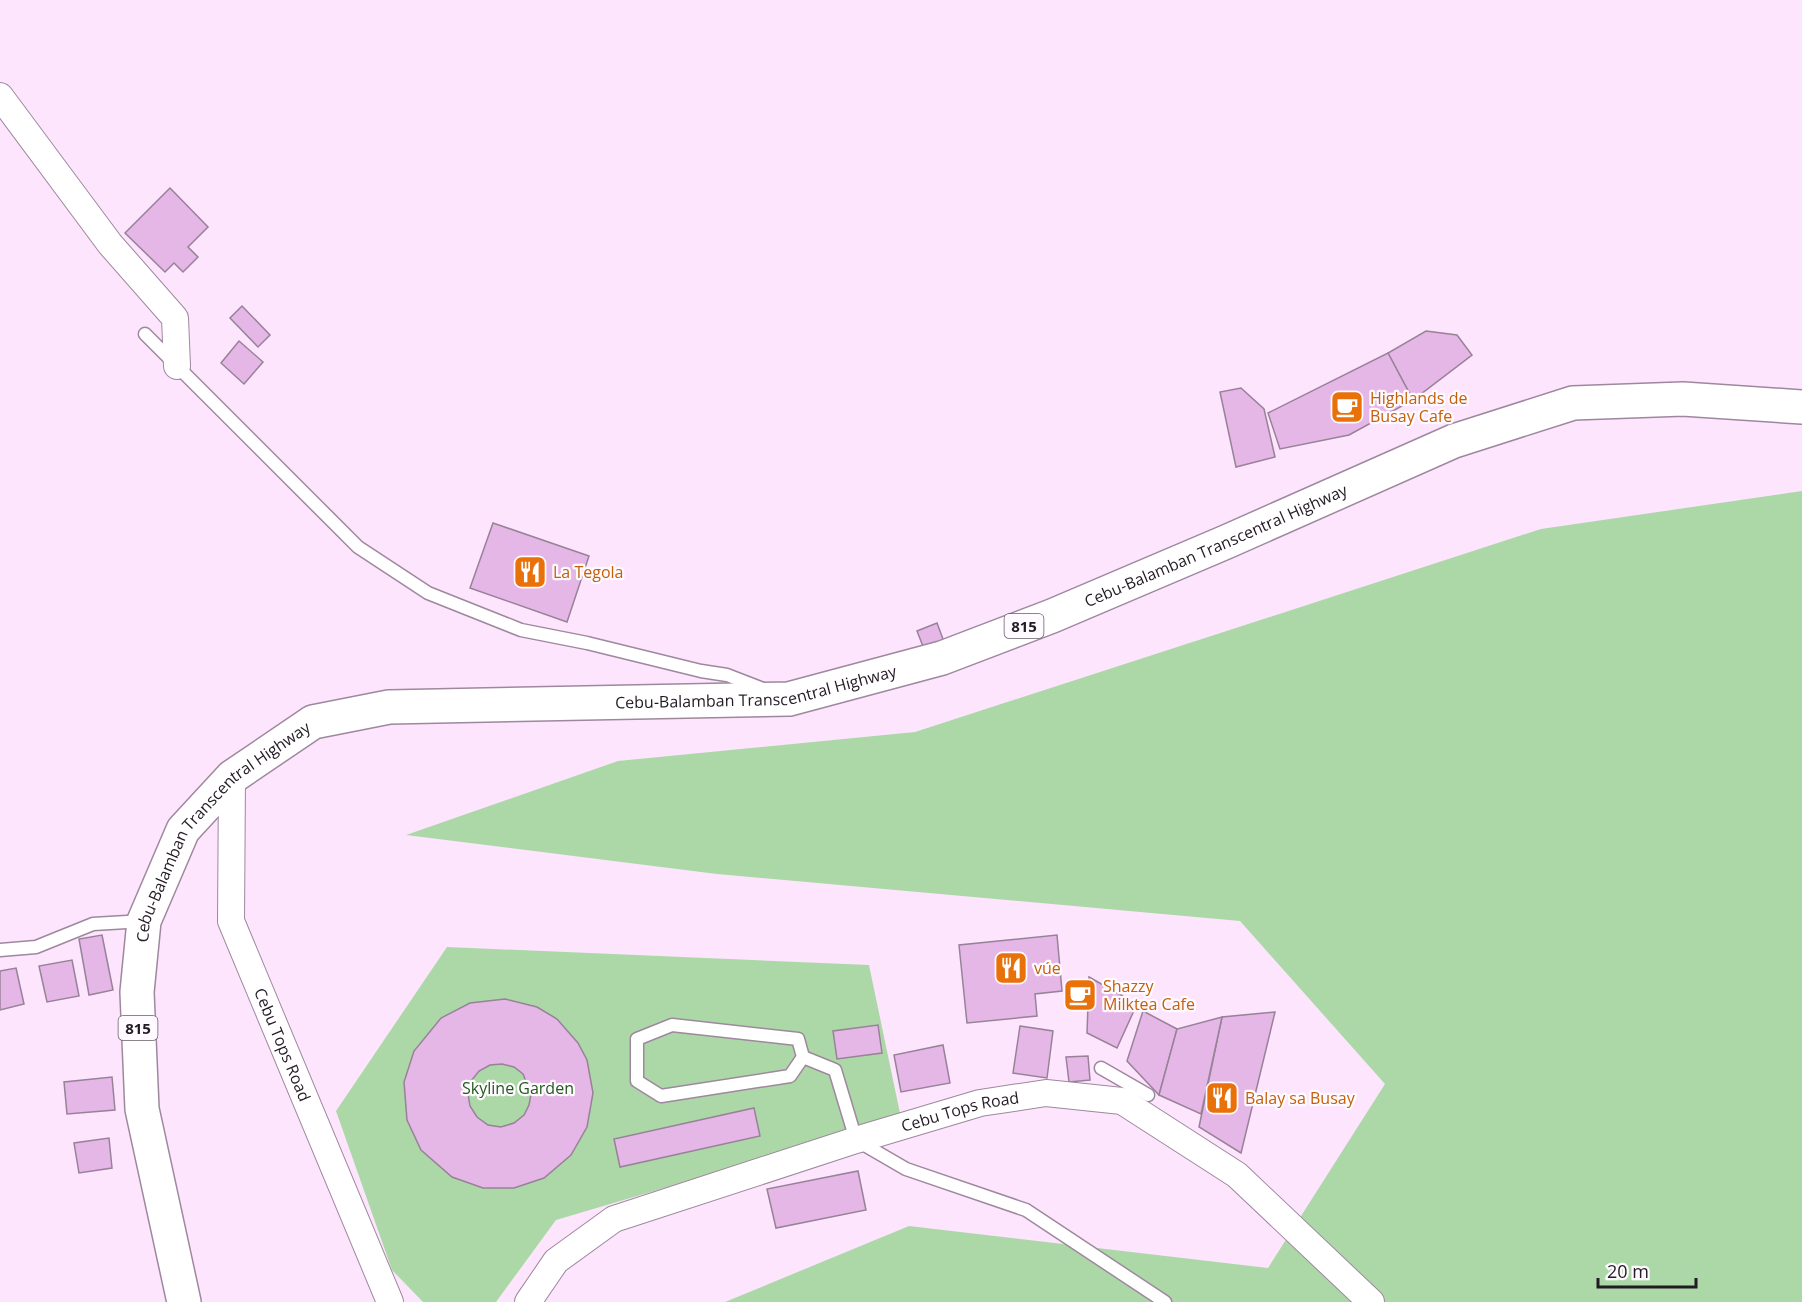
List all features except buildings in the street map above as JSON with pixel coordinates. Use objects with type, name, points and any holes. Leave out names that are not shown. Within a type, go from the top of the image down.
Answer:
[{"type":"main road","name":"Cebu-Balamban Transcentral Highway","points":[[184,1302],[142,1110],[137,992],[144,921],[183,830],[232,777],[313,722],[389,707],[789,699],[953,654],[1052,616],[1183,561],[1454,441],[1573,403],[1683,399],[1802,408]]},
{"type":"street","points":[[0,96],[110,244],[175,318],[177,366]]},
{"type":"street","name":"Cebu Tops Road","points":[[232,777],[231,921],[390,1302]]},
{"type":"street","name":"Cebu Tops Road","points":[[528,1302],[556,1261],[614,1219],[856,1140],[980,1103],[1046,1093],[1125,1092],[1238,1175],[1371,1302]]},
{"type":"lane","points":[[145,334],[358,547],[428,593],[521,630],[727,675],[789,699]]},
{"type":"lane","points":[[0,950],[36,947],[93,924],[144,921]]},
{"type":"lane","points":[[672,1025],[798,1040],[803,1057],[790,1076],[661,1096],[636,1081],[637,1039],[672,1025]]},
{"type":"lane","points":[[803,1057],[835,1070],[856,1140],[906,1169],[1026,1210],[1166,1302]]},
{"type":"lane","points":[[1101,1068],[1125,1092],[1148,1095]]},
{"type":"green space","points":[[1802,491],[1802,1302],[725,1302],[909,1226],[1268,1268],[1385,1084],[1240,921],[717,874],[406,835],[618,761],[915,732],[1541,529]]},
{"type":"green space","name":"Skyline Garden","points":[[447,947],[869,965],[901,1118],[556,1220],[496,1302],[423,1302],[392,1270],[336,1111]]},
{"type":"place","name":"Highlands de Busay Cafe","points":[[1347,407]]},
{"type":"place","name":"La Tegola","points":[[530,572]]},
{"type":"place","name":"vúe","points":[[1011,968]]},
{"type":"place","name":"Shazzy Milktea Cafe","points":[[1080,995]]},
{"type":"place","name":"Balay sa Busay","points":[[1222,1098]]}]
